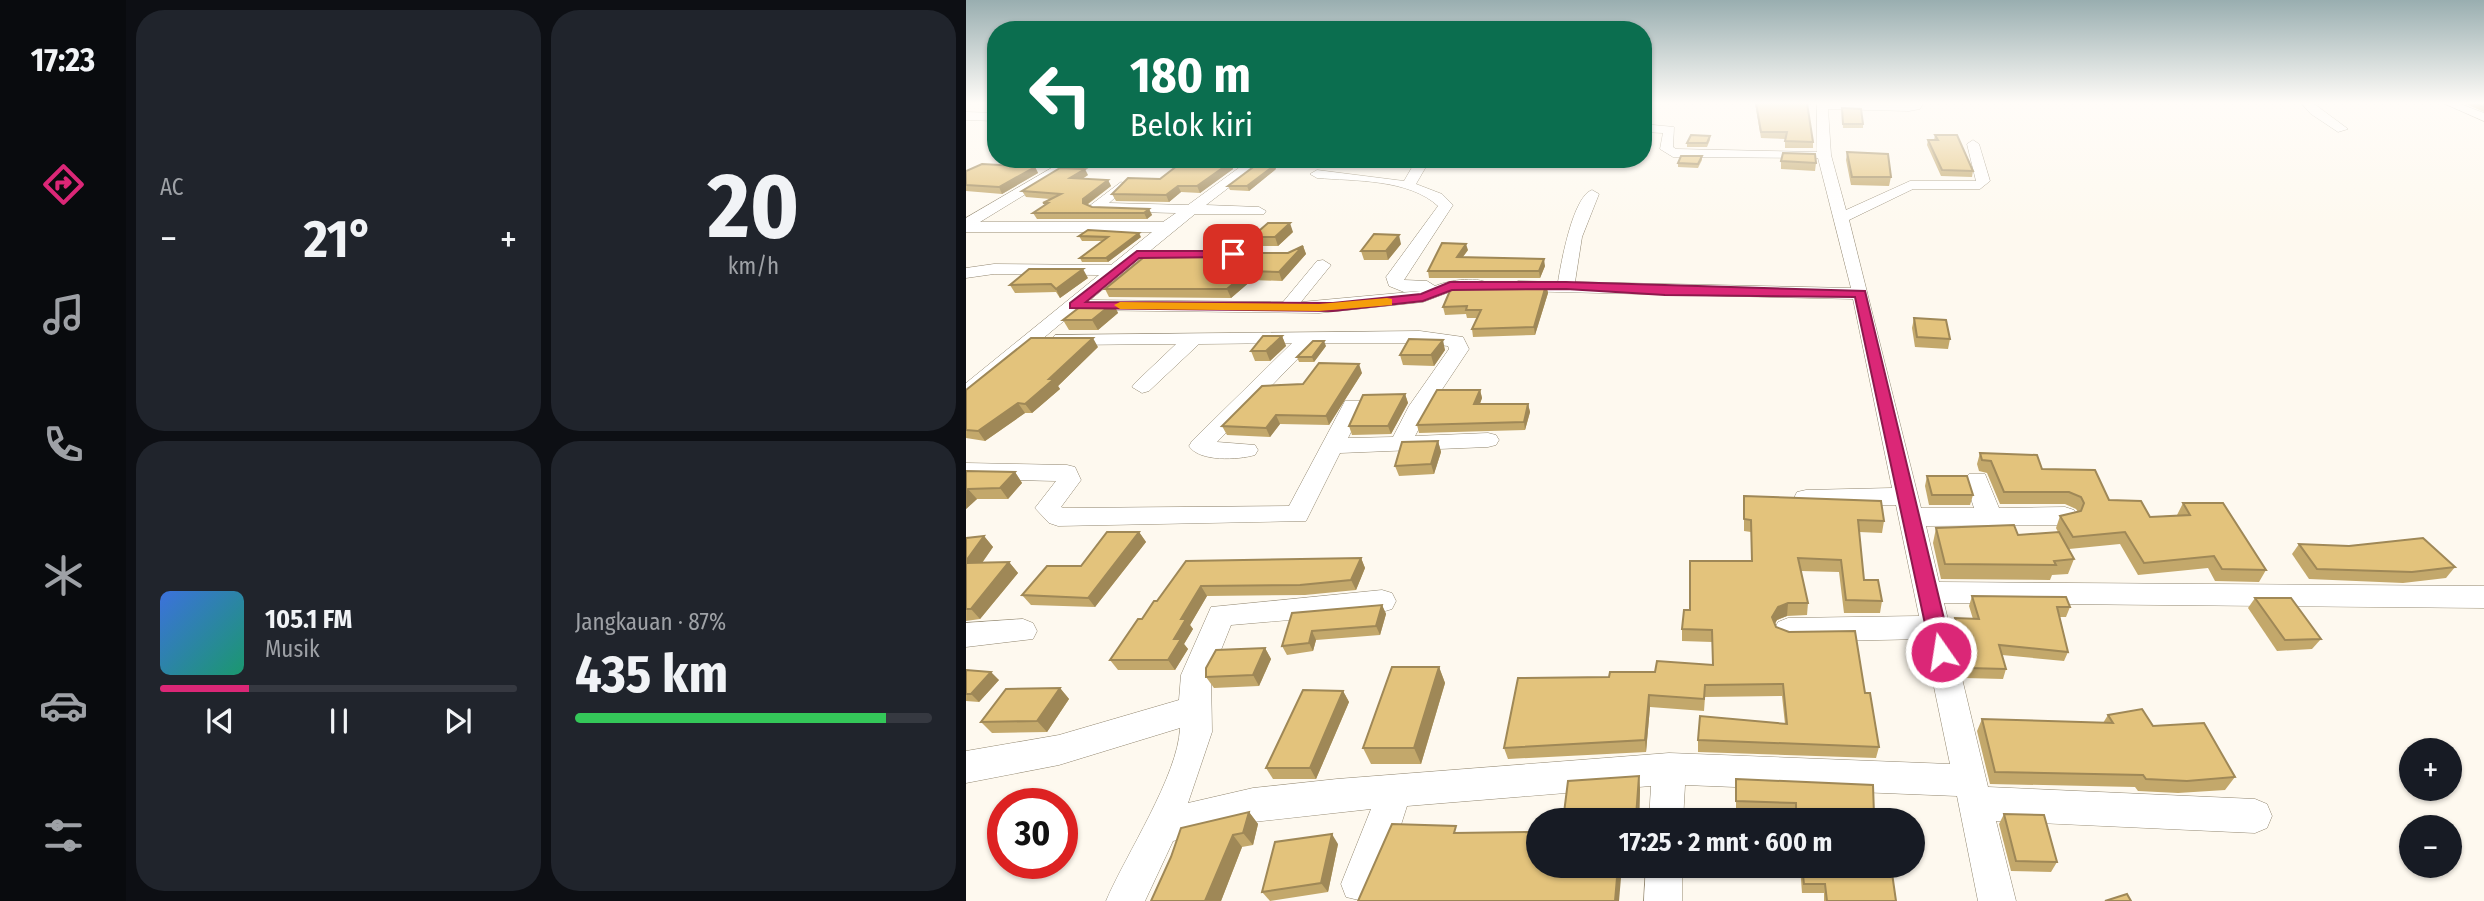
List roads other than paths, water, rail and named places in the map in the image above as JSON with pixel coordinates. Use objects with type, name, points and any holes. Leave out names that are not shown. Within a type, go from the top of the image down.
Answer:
[{"type":"street","points":[[1667,145],[1666,149],[1673,153],[1824,155]]},
{"type":"street","points":[[1824,145],[1861,294],[1997,901]]},
{"type":"street","points":[[1842,217],[1884,200],[1910,185],[1980,185],[1983,181],[1973,145]]},
{"type":"street","points":[[966,226],[1062,168]]},
{"type":"street","points":[[966,393],[1167,228],[1248,168]]},
{"type":"street","points":[[1348,177],[1358,168]]},
{"type":"street","points":[[1408,186],[1418,168]]},
{"type":"street","points":[[1317,174],[1408,186],[1440,197],[1446,205],[1395,277],[1395,282],[1404,287],[1566,285],[1665,291],[1861,294]]},
{"type":"street","points":[[1121,186],[1095,207],[1259,211]]},
{"type":"street","points":[[1566,285],[1574,237],[1592,194]]},
{"type":"street","points":[[966,226],[1167,228]]},
{"type":"street","points":[[1137,254],[1163,254]]},
{"type":"street","points":[[1289,306],[1323,265]]},
{"type":"street","points":[[966,273],[994,270],[1117,270]]},
{"type":"street","points":[[1074,305],[1333,307],[1432,295],[1450,286]]},
{"type":"street","points":[[1142,387],[1194,338]]},
{"type":"street","points":[[1032,339],[1433,338],[1460,344],[1400,444]]},
{"type":"street","points":[[1247,450],[1203,449],[1200,446],[1307,339]]},
{"type":"street","points":[[966,372],[989,373]]},
{"type":"street","points":[[966,471],[1068,473],[1069,480],[1047,508],[1058,517],[1297,515],[1353,406]]},
{"type":"street","points":[[1334,446],[1488,440]]},
{"type":"street","points":[[1978,480],[1989,516]]},
{"type":"street","points":[[1806,498],[1989,516],[2065,516]]},
{"type":"street","points":[[1926,592],[2484,597]]},
{"type":"street","points":[[1125,901],[1163,826],[1194,720],[1196,675],[1222,615],[1382,601]]},
{"type":"street","points":[[1788,630],[1936,627]]},
{"type":"street","points":[[966,635],[1023,631]]},
{"type":"street","points":[[966,767],[1059,750],[1194,720]]},
{"type":"street","points":[[1163,826],[1253,805],[1669,769],[2255,816]]},
{"type":"street","points":[[1667,808],[1669,769]]},
{"type":"street","points":[[1359,884],[1374,853],[1394,792]]},
{"type":"street","points":[[1663,901],[1664,878]]}]
